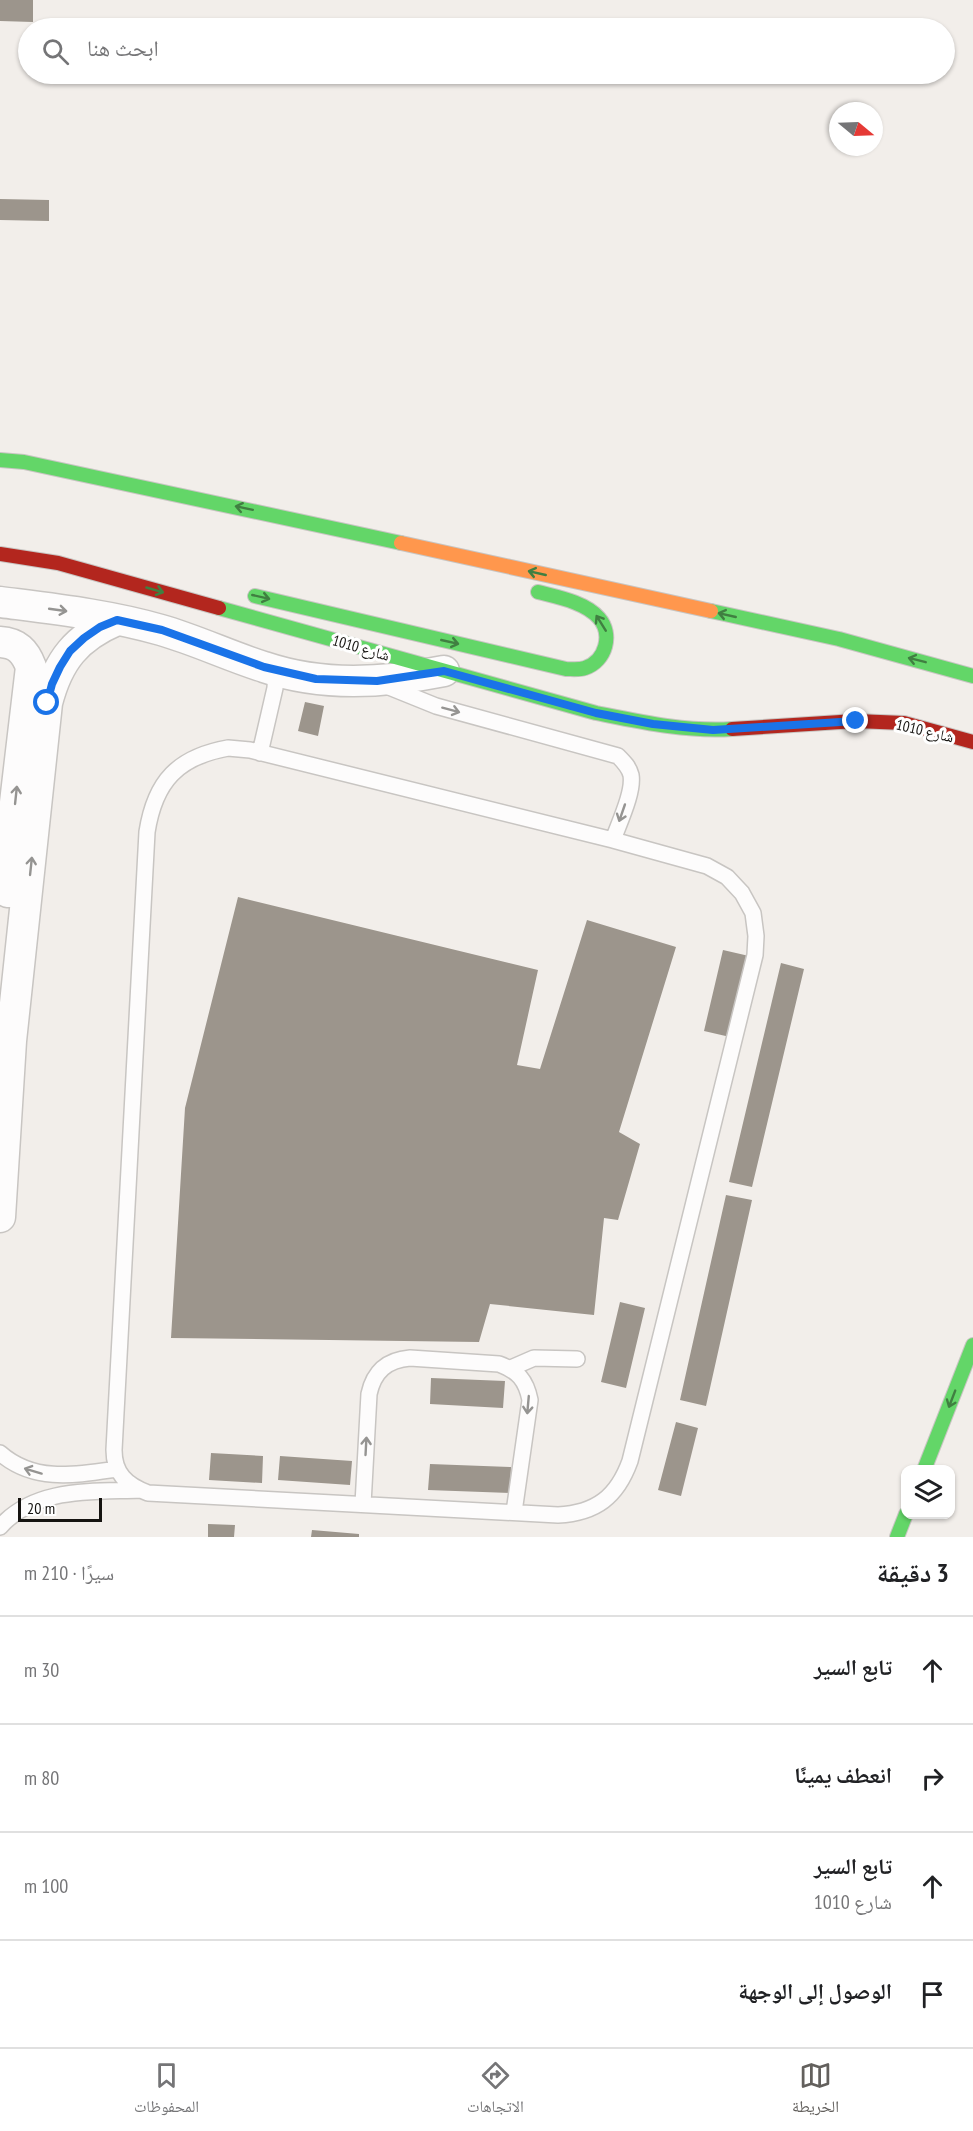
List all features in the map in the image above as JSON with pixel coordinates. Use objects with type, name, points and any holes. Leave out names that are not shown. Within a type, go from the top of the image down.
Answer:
[{"type":"main road","points":[[8,457],[808,633],[973,676]]},
{"type":"main road","points":[[282,516],[476,574]]},
{"type":"main road","name":"شارع 1010","points":[[0,554],[58,563],[596,713],[653,724],[713,730],[856,721],[904,723],[973,742]]},
{"type":"main road","points":[[58,563],[161,578]]},
{"type":"main road","points":[[241,593],[566,669],[586,668],[601,656],[607,637],[605,627],[593,611],[521,587]]},
{"type":"main road","points":[[926,1465],[973,1345]]},
{"type":"main road","points":[[897,1537],[904,1519]]},
{"type":"street","points":[[0,602],[117,620],[162,630],[276,670],[316,679],[377,681],[444,671]]},
{"type":"street","points":[[0,1217],[11,1041],[47,703],[52,684],[70,651],[92,632],[117,620]]},
{"type":"street","points":[[0,642],[20,648],[27,656],[31,667],[14,811],[8,901],[5,993],[11,1041]]},
{"type":"lane","points":[[260,753],[275,688],[276,670]]},
{"type":"lane","points":[[377,681],[436,706],[618,756],[626,764],[631,775],[632,786],[613,840]]},
{"type":"lane","points":[[228,748],[260,753],[613,840],[707,866],[727,877],[742,893],[753,913],[756,936],[755,955],[630,1461],[625,1476],[615,1490],[603,1501],[582,1512],[558,1515],[147,1492],[129,1485],[117,1470],[114,1450],[146,844],[150,810],[158,791],[171,774],[188,760],[208,752],[228,748]]},
{"type":"lane","points":[[363,1504],[369,1394],[372,1382],[387,1364],[398,1359],[410,1358],[499,1364],[511,1368],[521,1376],[528,1388],[530,1400],[514,1512]]},
{"type":"lane","points":[[511,1368],[534,1358],[577,1359]]},
{"type":"lane","points":[[0,1453],[26,1469],[48,1475],[71,1476],[117,1470]]},
{"type":"lane","points":[[0,1527],[17,1512],[48,1497],[75,1492],[140,1490]]},
{"type":"building","points":[[0,0],[33,0],[33,18],[18,18],[18,22],[0,21]]},
{"type":"building","points":[[0,199],[49,200],[49,221],[0,220]]},
{"type":"building","points":[[305,702],[324,706],[318,736],[298,731]]},
{"type":"building","points":[[238,897],[538,970],[517,1065],[540,1069],[587,920],[676,947],[619,1132],[640,1144],[618,1220],[604,1218],[594,1315],[490,1304],[479,1342],[171,1338],[185,1108]]},
{"type":"building","points":[[723,950],[749,956],[730,1037],[704,1031]]},
{"type":"building","points":[[781,963],[804,969],[752,1187],[729,1182]]},
{"type":"building","points":[[726,1195],[752,1200],[706,1406],[680,1400]]},
{"type":"building","points":[[620,1302],[645,1308],[626,1388],[601,1382]]},
{"type":"building","points":[[431,1378],[505,1381],[503,1408],[430,1404]]},
{"type":"building","points":[[676,1422],[698,1428],[681,1496],[658,1490]]},
{"type":"building","points":[[211,1453],[263,1456],[262,1483],[209,1480]]},
{"type":"building","points":[[280,1456],[352,1461],[350,1485],[278,1480]]},
{"type":"building","points":[[430,1464],[511,1467],[510,1493],[428,1490]]},
{"type":"building","points":[[208,1524],[235,1525],[234,1537],[208,1537]]},
{"type":"building","points":[[312,1530],[359,1534],[359,1537],[311,1537]]},
{"type":"traffic: fast","points":[[0,460],[24,462],[401,543]]},
{"type":"traffic: fast","points":[[255,596],[566,669],[583,669],[592,664],[598,659],[605,646],[606,632],[599,618],[579,604],[538,592]]},
{"type":"traffic: fast","points":[[219,608],[596,713],[681,728],[732,729]]},
{"type":"traffic: fast","points":[[711,611],[839,639],[973,676]]},
{"type":"traffic: fast","points":[[926,1465],[973,1345]]},
{"type":"traffic: fast","points":[[897,1537],[904,1519]]},
{"type":"traffic: slow","points":[[401,543],[711,611]]},
{"type":"traffic: jam","points":[[0,554],[58,563],[219,608]]},
{"type":"traffic: jam","points":[[732,729],[856,721],[904,723],[973,742]]},
{"type":"route","points":[[47,703],[52,684],[70,651],[100,627],[117,620],[162,630],[264,667],[316,679],[377,681],[410,678],[444,671],[596,713],[653,724],[713,730],[856,721]]}]
